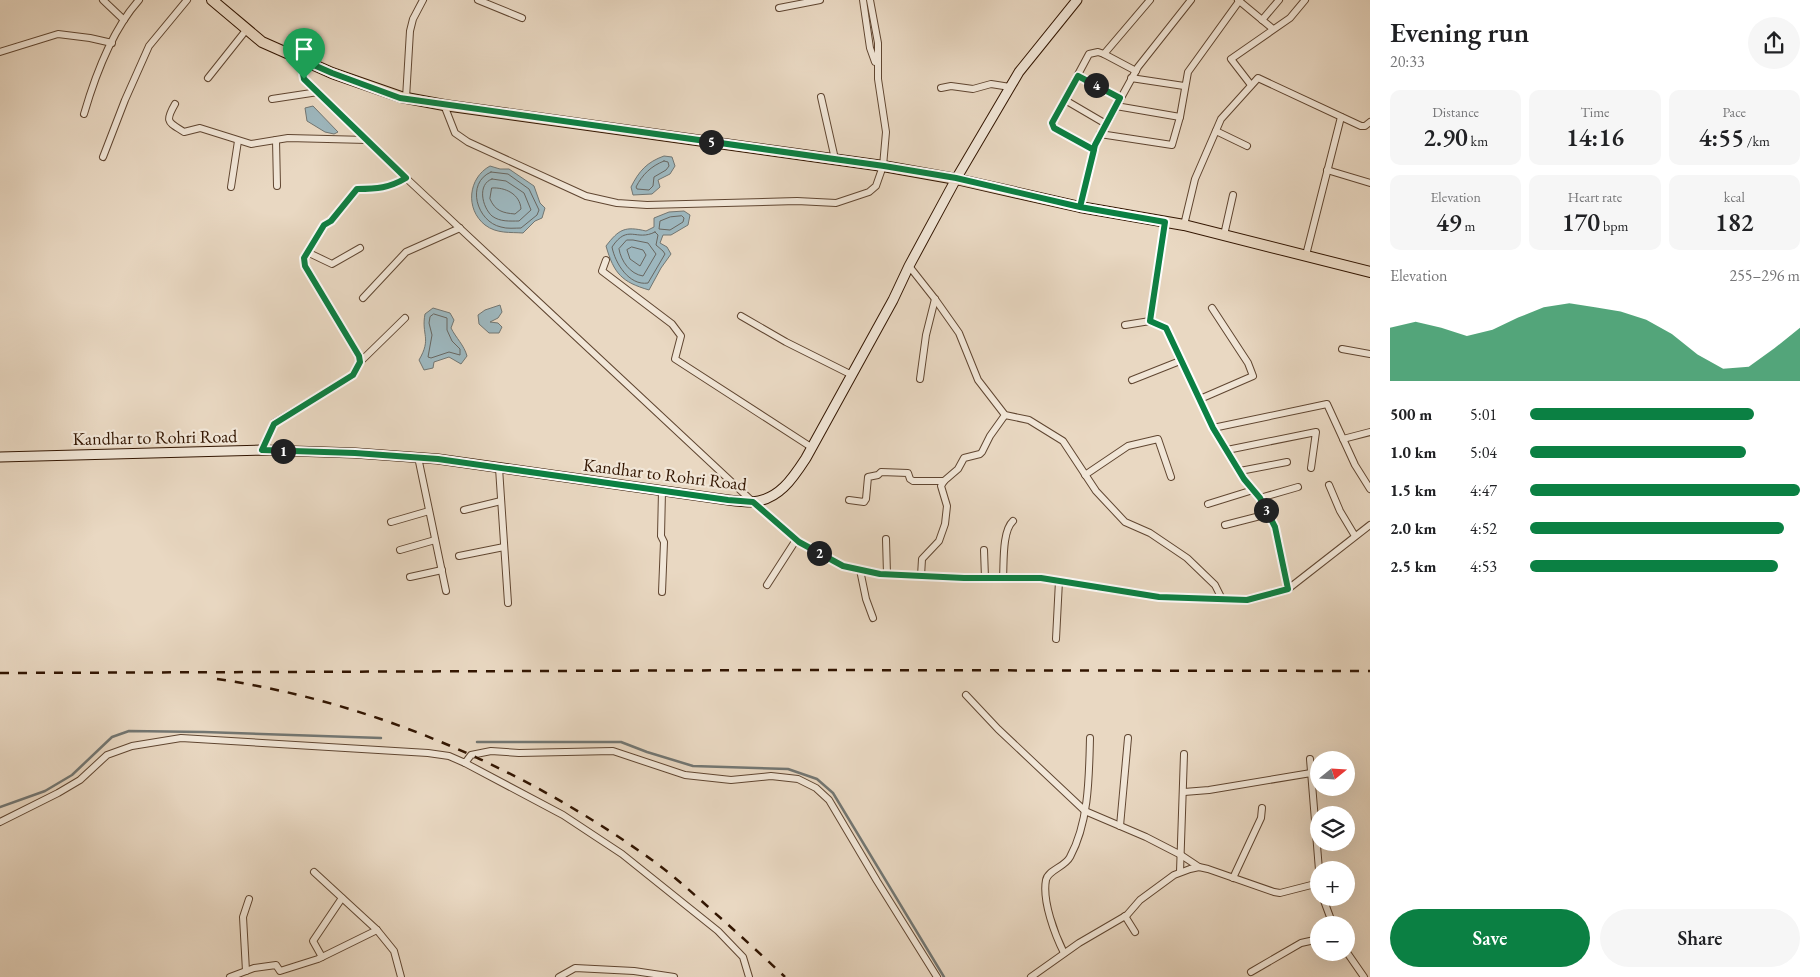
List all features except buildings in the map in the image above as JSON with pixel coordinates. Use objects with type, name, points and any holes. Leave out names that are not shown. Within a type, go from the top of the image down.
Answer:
[{"type":"main road","points":[[212,0],[262,42],[332,73],[406,98],[444,105],[884,166],[956,178],[1080,207],[1184,225],[1370,272]]},
{"type":"street","points":[[103,0],[124,20]]},
{"type":"street","points":[[84,114],[91,90],[112,43],[124,20],[139,0]]},
{"type":"street","points":[[103,156],[124,100],[149,46],[187,0]]},
{"type":"street","points":[[406,98],[410,31],[413,19],[423,0]]},
{"type":"street","points":[[478,0],[522,18]]},
{"type":"street","points":[[779,8],[820,0]]},
{"type":"street","points":[[863,0],[870,48],[877,68]]},
{"type":"street","points":[[444,105],[454,133],[468,142],[586,196],[617,203],[647,205],[797,201],[836,203],[869,192],[876,186],[884,166],[886,132],[877,68],[878,42],[870,0]]},
{"type":"street","name":"Kandhar to Rohri Road","points":[[0,457],[262,450],[355,453],[418,458],[498,468],[728,500],[753,502],[774,495],[791,481],[811,447],[893,300],[956,178],[1019,72],[1077,0]]},
{"type":"street","points":[[1104,54],[1150,0]]},
{"type":"street","points":[[1080,207],[1094,150],[1100,134],[1136,71],[1191,0]]},
{"type":"street","points":[[1100,134],[1172,145],[1180,117],[1188,72],[1239,0],[1273,29]]},
{"type":"street","points":[[1262,20],[1279,0]]},
{"type":"street","points":[[1252,85],[1231,59],[1290,18],[1306,0]]},
{"type":"street","points":[[208,78],[247,29]]},
{"type":"street","points":[[0,52],[58,34],[112,43]]},
{"type":"street","points":[[1094,150],[1054,128],[1052,123],[1090,54],[1098,52],[1104,54],[1136,71]]},
{"type":"street","points":[[300,59],[304,79],[406,178],[753,502],[796,540],[843,566],[887,574],[1041,578],[1159,597],[1247,600],[1288,589],[1370,524]]},
{"type":"street","points":[[1078,76],[1120,98]]},
{"type":"street","points":[[1132,78],[1184,86]]},
{"type":"street","points":[[1184,225],[1195,179],[1221,119],[1258,78],[1360,126],[1370,122]]},
{"type":"street","points":[[941,88],[951,86],[973,88],[991,84],[1010,87]]},
{"type":"street","points":[[272,99],[318,92]]},
{"type":"street","points":[[821,97],[835,159]]},
{"type":"street","points":[[1065,100],[1106,124]]},
{"type":"street","points":[[174,104],[168,119],[170,123],[184,132],[200,128],[251,144],[288,138],[367,140]]},
{"type":"street","points":[[1116,106],[1180,117]]},
{"type":"street","points":[[1306,255],[1340,117]]},
{"type":"street","points":[[1216,131],[1247,146]]},
{"type":"street","points":[[276,140],[276,186]]},
{"type":"street","points":[[231,187],[238,141]]},
{"type":"street","points":[[1327,170],[1370,183]]},
{"type":"street","points":[[360,362],[359,356],[305,266],[304,258],[309,253],[324,225],[331,221],[357,189],[375,189],[392,186],[406,178]]},
{"type":"street","points":[[1224,235],[1233,194]]},
{"type":"street","points":[[1150,321],[1165,222]]},
{"type":"street","points":[[363,298],[406,252],[460,228]]},
{"type":"street","points":[[309,253],[332,264],[360,248]]},
{"type":"street","points":[[606,260],[602,271],[672,324],[681,336],[675,359],[811,447]]},
{"type":"street","points":[[909,266],[936,299],[959,333],[978,380],[1005,415],[1030,420],[1063,441],[1096,491],[1125,522],[1150,533],[1187,558],[1215,585],[1222,599]]},
{"type":"street","points":[[920,379],[926,335],[936,299]]},
{"type":"street","points":[[1200,399],[1253,376],[1248,363],[1212,308]]},
{"type":"street","points":[[740,316],[786,342],[852,375]]},
{"type":"street","points":[[262,450],[274,424],[353,375],[360,362],[405,318]]},
{"type":"street","points":[[1125,325],[1150,321],[1166,328],[1213,428],[1240,471],[1260,498],[1275,527],[1288,589]]},
{"type":"street","points":[[1342,348],[1370,354]]},
{"type":"street","points":[[1132,380],[1180,361]]},
{"type":"street","points":[[1213,428],[1327,404],[1355,465],[1370,489]]},
{"type":"street","points":[[921,576],[922,559],[939,541],[945,524],[947,506],[941,486],[958,468],[964,458],[982,452],[990,436],[1005,415]]},
{"type":"street","points":[[1227,450],[1316,432],[1311,468]]},
{"type":"street","points":[[1343,439],[1370,432]]},
{"type":"street","points":[[1085,475],[1128,446],[1158,439],[1171,477]]},
{"type":"street","points":[[418,458],[446,591]]},
{"type":"street","points":[[1240,471],[1287,462]]},
{"type":"street","points":[[498,468],[508,603]]},
{"type":"street","points":[[849,500],[864,502],[866,499],[868,477],[878,475],[881,472],[908,473],[910,479],[914,480],[944,481]]},
{"type":"street","points":[[1329,485],[1340,511],[1355,536]]},
{"type":"street","points":[[1260,498],[1298,486]]},
{"type":"street","points":[[1208,504],[1253,490]]},
{"type":"street","points":[[662,491],[661,536],[664,542],[662,592]]},
{"type":"street","points":[[464,510],[501,501]]},
{"type":"street","points":[[391,522],[429,511]]},
{"type":"street","points":[[1225,525],[1268,514]]},
{"type":"street","points":[[1003,578],[1005,540],[1010,524],[1014,521]]},
{"type":"street","points":[[886,539],[887,574]]},
{"type":"street","points":[[400,550],[436,540]]},
{"type":"street","points":[[767,585],[796,540]]},
{"type":"street","points":[[459,556],[504,547]]},
{"type":"street","points":[[984,550],[985,578]]},
{"type":"street","points":[[410,578],[442,570]]},
{"type":"street","points":[[860,570],[866,599],[873,618]]},
{"type":"street","points":[[1056,639],[1059,580]]},
{"type":"street","points":[[966,695],[998,729],[1085,810],[1180,855],[1199,867],[1274,892],[1310,885]]},
{"type":"street","points":[[0,822],[58,794],[80,780],[107,755],[132,746],[181,738],[428,753],[449,756],[563,815],[622,854],[718,931],[743,957],[750,977]]},
{"type":"street","points":[[1064,954],[1054,934],[1048,907],[1046,880],[1048,875],[1068,861],[1074,851],[1085,810],[1090,768],[1090,738]]},
{"type":"street","points":[[1120,826],[1128,738]]},
{"type":"street","points":[[465,763],[471,755],[490,751],[519,753],[613,751],[685,775],[731,780],[771,776],[798,779],[816,788],[829,800],[937,977]]},
{"type":"street","points":[[1180,872],[1184,754]]},
{"type":"street","points":[[1184,792],[1209,790],[1310,773]]},
{"type":"street","points":[[1313,796],[1318,861]]},
{"type":"street","points":[[1233,878],[1261,818],[1262,808]]},
{"type":"street","points":[[1031,977],[1125,916],[1140,900],[1180,872],[1199,867]]},
{"type":"street","points":[[314,872],[377,930],[394,951],[401,977]]},
{"type":"street","points":[[322,957],[313,941],[342,898]]},
{"type":"street","points":[[246,971],[243,917],[249,899]]},
{"type":"street","points":[[1125,916],[1135,932]]},
{"type":"street","points":[[233,976],[272,964],[276,965],[281,974],[309,963],[377,930]]},
{"type":"street","points":[[1251,972],[1301,943],[1310,940]]},
{"type":"street","points":[[1353,961],[1364,977]]},
{"type":"street","points":[[559,977],[575,968],[674,977]]},
{"type":"water","points":[[313,106],[338,132],[334,134],[325,132],[307,121],[305,108]]},
{"type":"water","points":[[664,156],[672,157],[675,166],[670,174],[658,180],[660,187],[652,194],[633,195],[631,187],[640,172],[648,164]]},
{"type":"water","points":[[490,166],[509,169],[534,186],[540,203],[545,208],[542,218],[535,221],[523,233],[494,230],[485,225],[474,211],[472,202],[473,186],[477,178]]},
{"type":"water","points":[[684,211],[690,215],[688,225],[671,235],[663,235],[660,243],[667,247],[671,254],[649,290],[632,284],[620,276],[612,264],[606,246],[615,236],[619,232],[628,229],[646,231],[654,227],[654,218],[669,212]]},
{"type":"water","points":[[500,305],[502,312],[498,318],[490,322],[498,323],[502,327],[499,333],[489,333],[479,324],[478,315],[485,310]]},
{"type":"water","points":[[433,308],[450,313],[454,320],[451,328],[467,356],[461,364],[449,357],[434,362],[433,368],[424,370],[419,360],[426,341],[425,314]]},
{"type":"waterway","points":[[0,807],[45,791],[72,775],[112,737],[129,731],[381,738]]},
{"type":"waterway","points":[[477,742],[621,742],[693,766],[788,769],[817,779],[833,793],[944,977]]},
{"type":"railway","points":[[0,673],[804,670],[1370,671]]},
{"type":"railway","points":[[217,679],[333,704],[389,722],[499,768],[552,796],[652,860],[688,889],[785,977]]},
{"type":"route","points":[[304,79],[300,59],[400,98],[884,166],[956,178],[1080,207],[1094,150],[1054,128],[1052,123],[1078,76],[1120,98],[1095,145],[1091,160],[1080,207],[1165,222],[1150,321],[1166,328],[1213,428],[1244,479],[1260,498],[1275,527],[1288,589],[1247,600],[1159,597],[1041,578],[964,578],[880,574],[843,566],[799,542],[753,502],[438,459],[355,453],[262,450],[274,424],[353,375],[360,362],[359,356],[305,266],[304,258],[309,253],[324,225],[331,221],[357,189],[375,189],[392,186],[406,178],[304,79]]}]
